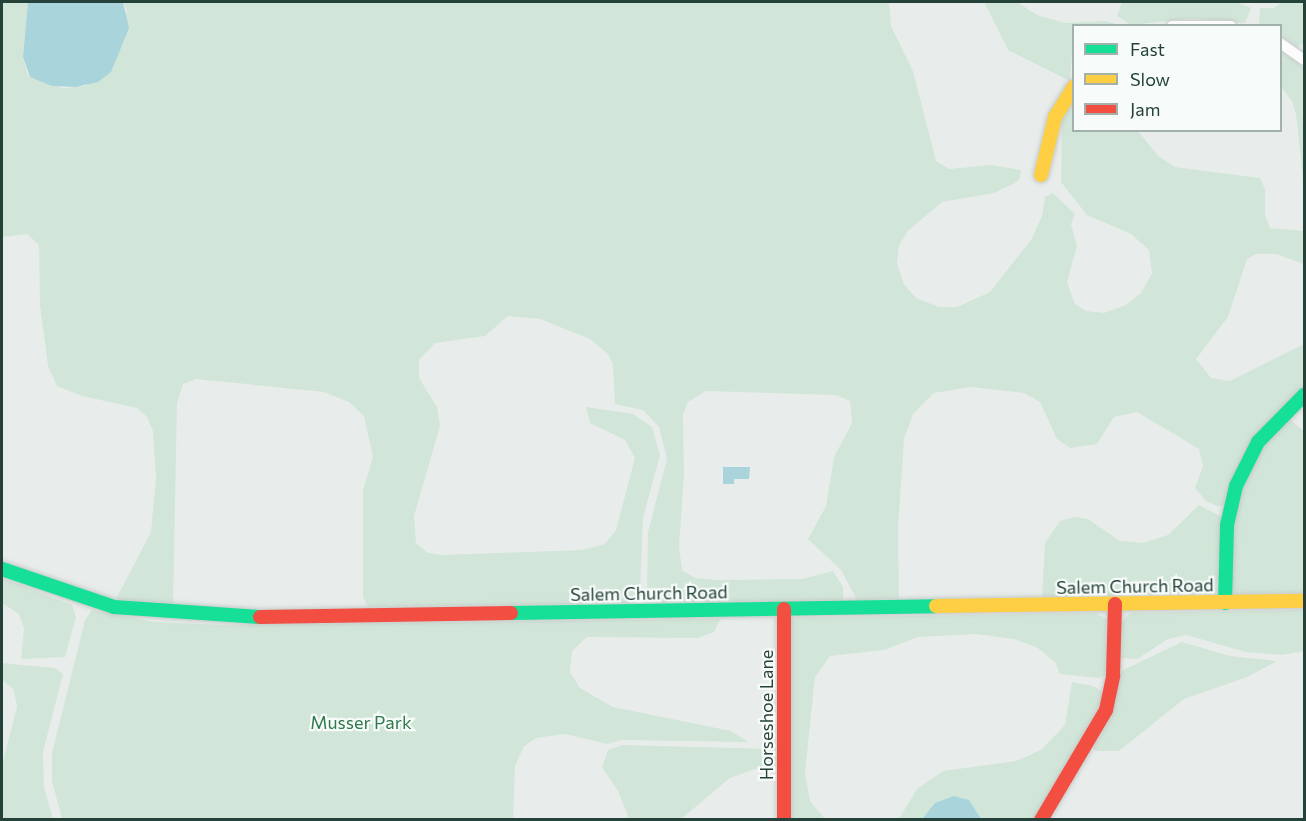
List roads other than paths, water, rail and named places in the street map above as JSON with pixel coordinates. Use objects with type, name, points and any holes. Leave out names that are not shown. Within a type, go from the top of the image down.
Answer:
[{"type":"street","points":[[1282,44],[1305,60]]},
{"type":"street","points":[[1041,175],[1055,117],[1072,89]]},
{"type":"street","points":[[1225,603],[1227,533],[1236,486],[1258,442],[1305,395]]},
{"type":"street","name":"Salem Church Road","points":[[2,569],[49,588],[105,605],[198,616],[1305,601]]},
{"type":"street","points":[[1041,819],[1093,738],[1106,710],[1113,676],[1115,604]]},
{"type":"street","name":"Horseshoe Lane","points":[[784,609],[784,819]]},
{"type":"water","points":[[28,2],[123,2],[129,28],[111,72],[98,82],[76,87],[52,86],[30,77],[23,57]]},
{"type":"water","points":[[723,467],[750,467],[749,479],[734,479],[734,484],[723,484]]},
{"type":"water","points":[[954,796],[969,800],[981,819],[922,819],[935,803]]},
{"type":"park label","name":"Musser Park","points":[[361,722]]}]
